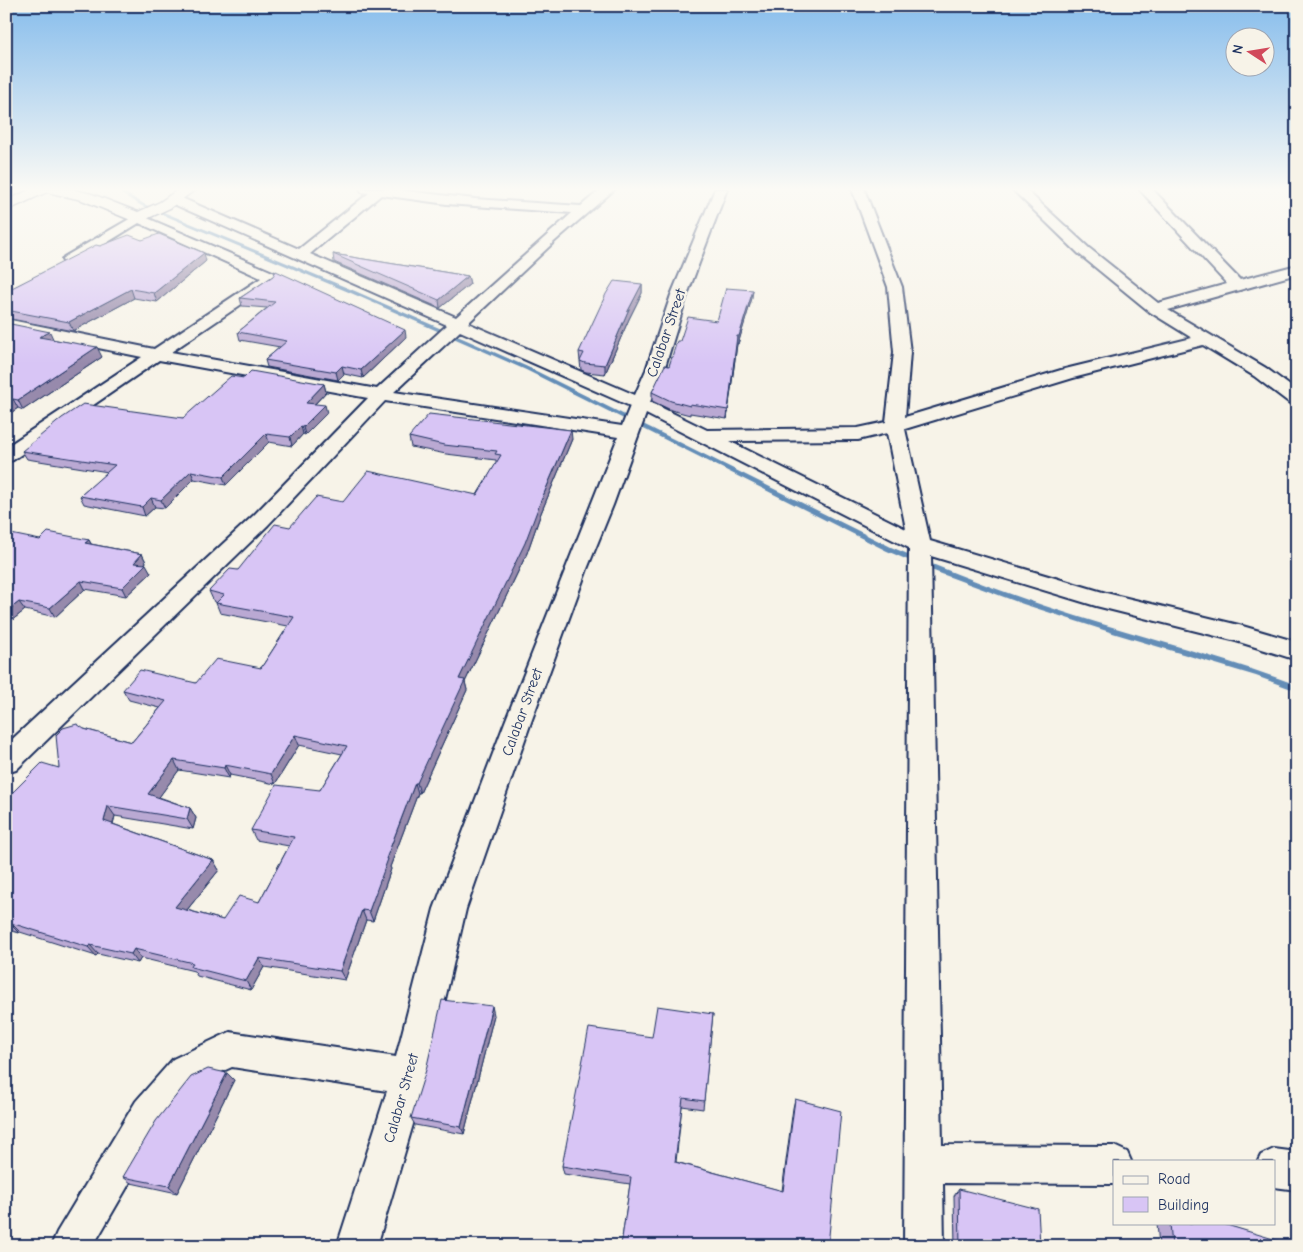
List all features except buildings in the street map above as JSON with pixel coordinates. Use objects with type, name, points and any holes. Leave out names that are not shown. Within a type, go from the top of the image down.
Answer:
[{"type":"street","points":[[56,268],[90,247]]},
{"type":"street","points":[[6,456],[269,279],[270,276],[205,247]]},
{"type":"street","points":[[279,247],[300,255],[455,326],[635,416],[703,436],[920,547],[1104,600],[1239,633],[1297,651]]},
{"type":"street","points":[[300,255],[309,247]]},
{"type":"street","points":[[6,762],[262,520],[380,396],[540,247]]},
{"type":"street","name":"Calabar Street","points":[[357,1246],[409,1077],[450,910],[576,569],[603,505],[635,416],[655,370],[679,295],[698,247]]},
{"type":"street","points":[[880,247],[895,287],[902,352],[895,426],[920,547],[924,1246]]},
{"type":"street","points":[[1080,247],[1155,309],[1260,372],[1297,400]]},
{"type":"street","points":[[1200,247],[1236,285]]},
{"type":"street","points":[[1155,309],[1297,269]]},
{"type":"street","points":[[1264,278],[1297,281]]},
{"type":"street","points":[[6,324],[156,355],[496,415],[635,416]]},
{"type":"street","points":[[703,436],[858,434],[895,426],[1067,374],[1207,339]]},
{"type":"street","points":[[71,1246],[149,1114],[185,1071],[230,1050],[409,1077]]},
{"type":"street","points":[[924,1164],[1113,1165]]},
{"type":"street","points":[[1276,1168],[1297,1171]]},
{"type":"waterway","points":[[245,247],[353,292],[528,369],[889,549],[934,568],[1072,618],[1259,674],[1297,688]]}]
